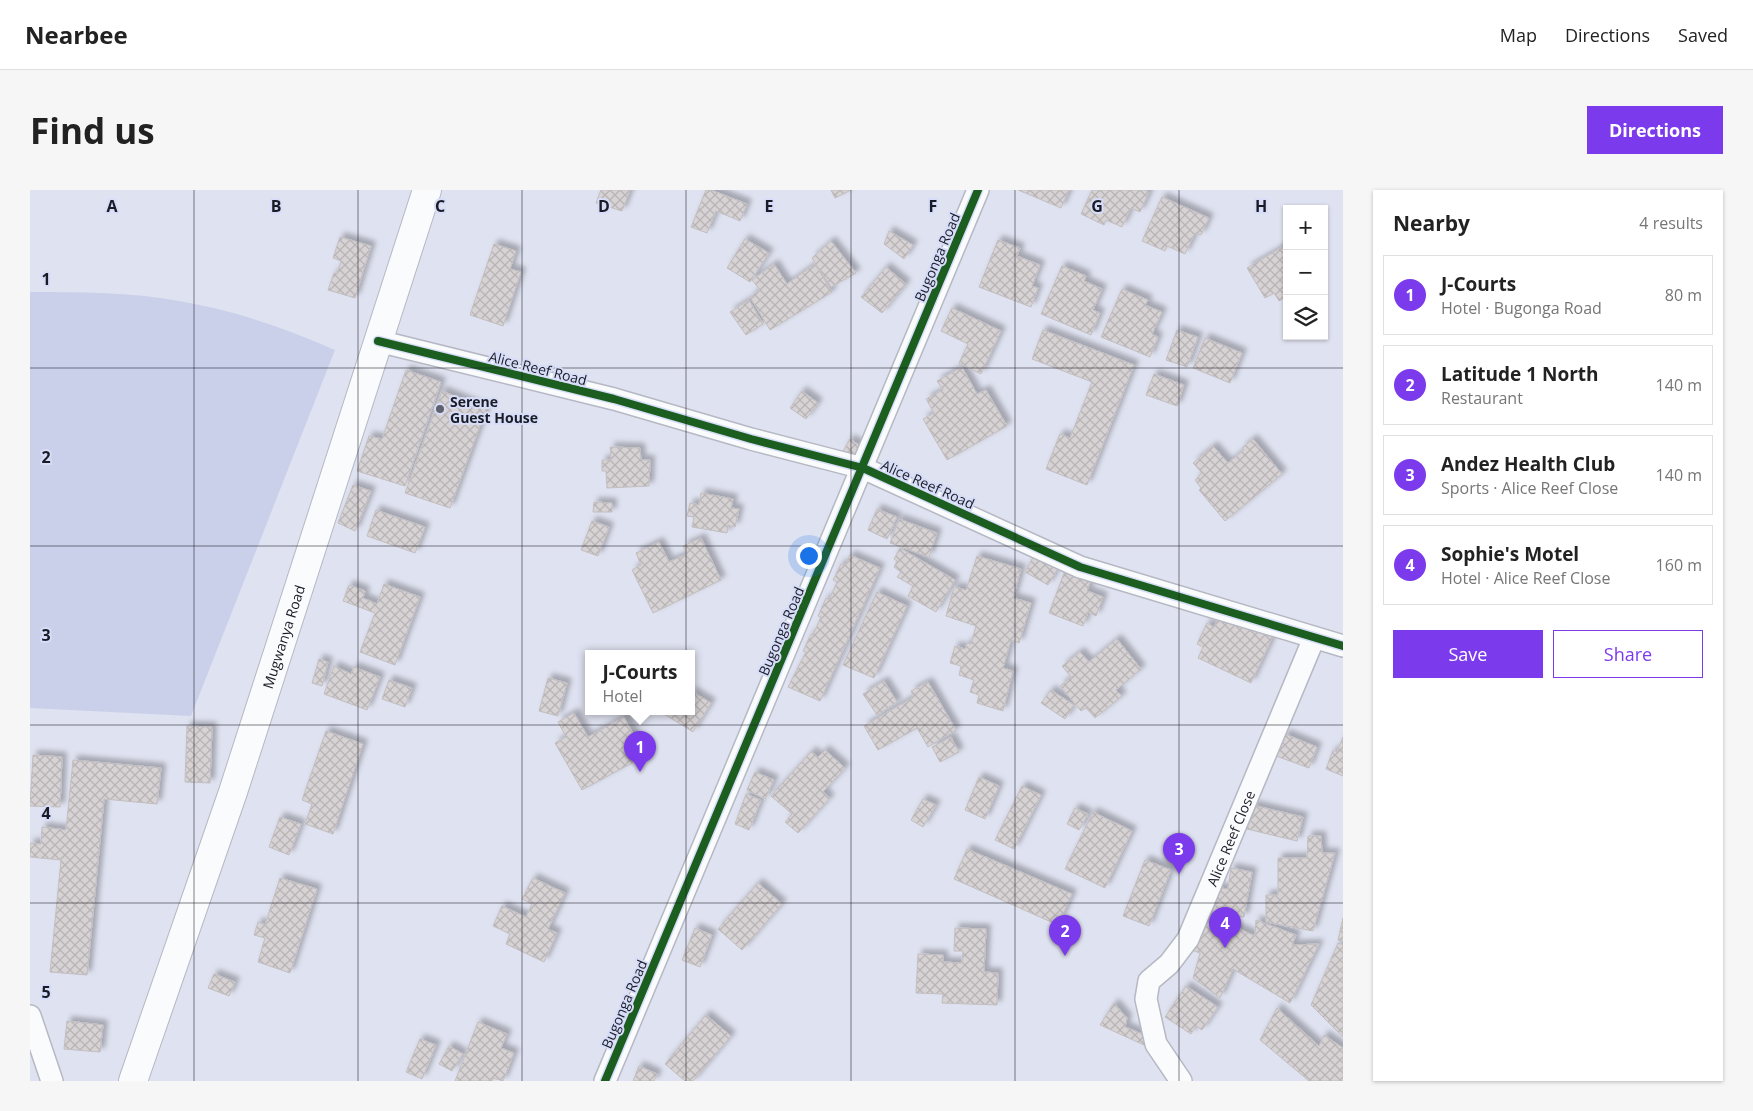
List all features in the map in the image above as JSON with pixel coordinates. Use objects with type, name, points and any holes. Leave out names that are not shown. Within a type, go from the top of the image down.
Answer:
[{"type":"street","name":"Mugwanya Road","points":[[132,1081],[233,792],[427,190]]},
{"type":"street","name":"Bugonga Road","points":[[605,1081],[978,190]]},
{"type":"street","name":"Alice Reef Road","points":[[378,341],[614,399],[751,439],[863,468],[1080,567],[1343,646]]},
{"type":"street","name":"Alice Reef Close","points":[[1181,1081],[1156,1044],[1146,999],[1149,981],[1169,964],[1188,939],[1314,638]]},
{"type":"street","points":[[30,1016],[52,1081]]},
{"type":"shaded area","points":[[30,292],[124,294],[199,305],[258,321],[297,334],[335,350],[191,716],[30,708]]},
{"type":"building","points":[[601,190],[630,190],[622,211],[596,203]]},
{"type":"building","points":[[706,190],[711,190],[747,204],[740,221],[716,211],[707,233],[691,227]]},
{"type":"building","points":[[831,190],[851,190],[835,198]]},
{"type":"building","points":[[1018,190],[1069,190],[1061,208]]},
{"type":"building","points":[[1092,190],[1144,190],[1149,192],[1140,212],[1131,208],[1122,227],[1106,220],[1104,225],[1081,214]]},
{"type":"building","points":[[1162,197],[1209,218],[1201,235],[1195,233],[1185,254],[1167,246],[1165,251],[1142,241]]},
{"type":"building","points":[[889,231],[913,245],[904,259],[884,244]]},
{"type":"building","points":[[340,237],[371,246],[355,298],[328,290],[334,273],[337,274],[341,261],[333,258]]},
{"type":"building","points":[[745,239],[769,253],[750,282],[727,268]]},
{"type":"building","points":[[998,240],[1020,248],[1017,256],[1040,265],[1032,286],[1038,288],[1031,307],[979,287]]},
{"type":"building","points":[[831,241],[856,273],[831,287],[812,258]]},
{"type":"building","points":[[494,244],[516,251],[510,269],[521,272],[503,326],[470,315]]},
{"type":"building","points":[[1283,247],[1283,298],[1279,301],[1274,293],[1265,298],[1247,268]]},
{"type":"building","points":[[774,264],[787,284],[815,264],[832,292],[770,330],[750,297],[760,290],[752,280]]},
{"type":"building","points":[[1062,266],[1086,276],[1084,281],[1102,289],[1093,310],[1100,313],[1091,335],[1041,314]]},
{"type":"building","points":[[886,267],[906,284],[882,313],[861,297]]},
{"type":"building","points":[[1122,289],[1148,300],[1145,305],[1162,312],[1152,334],[1158,337],[1150,357],[1101,337]]},
{"type":"building","points":[[749,300],[763,324],[746,335],[730,312]]},
{"type":"building","points":[[952,308],[1001,331],[981,374],[959,363],[968,344],[941,331]]},
{"type":"building","points":[[1043,330],[1134,365],[1087,485],[1046,469],[1060,434],[1070,438],[1092,382],[1032,359]]},
{"type":"building","points":[[1177,330],[1198,337],[1187,367],[1166,360]]},
{"type":"building","points":[[1205,338],[1242,353],[1230,383],[1193,368]]},
{"type":"building","points":[[962,367],[977,394],[986,390],[1007,426],[947,460],[923,419],[934,413],[926,399],[943,390],[937,381]]},
{"type":"building","points":[[406,370],[441,382],[405,486],[357,471],[369,436],[382,439]]},
{"type":"building","points":[[1154,374],[1184,385],[1177,406],[1146,395]]},
{"type":"building","points":[[442,391],[486,409],[450,508],[405,493]]},
{"type":"building","points":[[802,391],[818,403],[806,419],[790,408]]},
{"type":"building","points":[[850,439],[861,446],[854,458],[843,451]]},
{"type":"building","points":[[1253,439],[1282,474],[1225,521],[1199,490],[1201,488],[1195,480],[1202,473],[1193,463],[1213,446],[1228,463],[1244,450],[1242,448]]},
{"type":"building","points":[[610,447],[640,448],[641,460],[650,460],[649,486],[607,488],[606,471],[602,471],[602,460],[611,460]]},
{"type":"building","points":[[353,485],[371,491],[355,531],[338,523]]},
{"type":"building","points":[[701,493],[733,499],[731,508],[739,509],[735,527],[728,525],[727,533],[692,527],[694,517],[687,516],[690,503],[699,505]]},
{"type":"building","points":[[594,502],[612,503],[612,512],[593,512]]},
{"type":"building","points":[[877,509],[897,517],[887,539],[868,530]]},
{"type":"building","points":[[376,510],[425,527],[415,553],[367,536]]},
{"type":"building","points":[[899,519],[937,533],[929,557],[890,543]]},
{"type":"building","points":[[592,521],[609,527],[598,556],[581,550]]},
{"type":"building","points":[[701,538],[721,580],[653,613],[632,570],[641,565],[636,553],[659,542],[669,562],[687,554],[683,546]]},
{"type":"building","points":[[900,548],[955,580],[936,612],[908,596],[913,586],[897,577],[901,572],[894,567],[897,561],[894,559]]},
{"type":"building","points":[[1037,550],[1061,563],[1048,585],[1025,572]]},
{"type":"building","points":[[850,555],[880,568],[820,701],[788,687],[806,652],[803,651],[811,634],[813,635],[821,617],[818,616],[826,598],[829,600],[837,582],[833,580],[841,564],[845,565]]},
{"type":"building","points":[[977,556],[1021,569],[1013,598],[1031,603],[1019,643],[1011,640],[1003,668],[1013,671],[1003,711],[977,703],[979,695],[970,692],[974,680],[959,675],[961,666],[950,663],[955,646],[965,649],[967,643],[971,644],[976,626],[946,616],[954,587],[966,590]]},
{"type":"building","points":[[1066,568],[1092,577],[1087,591],[1103,597],[1096,616],[1088,612],[1083,626],[1049,613]]},
{"type":"building","points":[[384,584],[420,597],[395,665],[360,652],[375,613],[343,601],[349,585],[365,591],[363,598],[377,604]]},
{"type":"building","points":[[877,592],[907,606],[874,678],[843,665]]},
{"type":"building","points":[[1221,612],[1273,636],[1251,683],[1198,658],[1203,647],[1197,644],[1207,623],[1214,627]]},
{"type":"building","points":[[1117,639],[1141,669],[1116,690],[1122,696],[1095,718],[1086,708],[1081,711],[1060,686],[1071,677],[1062,666],[1080,652],[1089,662]]},
{"type":"building","points":[[319,659],[328,662],[322,686],[312,683]]},
{"type":"building","points":[[334,666],[351,674],[354,667],[380,677],[367,710],[324,694]]},
{"type":"building","points":[[548,678],[567,683],[558,716],[539,711]]},
{"type":"building","points":[[389,680],[412,688],[405,707],[382,699]]},
{"type":"building","points":[[884,681],[897,702],[877,715],[863,694]]},
{"type":"building","points":[[928,682],[956,730],[928,747],[917,728],[878,750],[864,726],[914,697],[911,691]]},
{"type":"building","points":[[1051,690],[1074,705],[1065,719],[1041,703]]},
{"type":"building","points":[[695,693],[711,703],[693,732],[665,715],[695,715]]},
{"type":"building","points":[[574,713],[588,737],[624,717],[645,756],[582,790],[555,743],[566,737],[558,722]]},
{"type":"building","points":[[187,726],[212,727],[210,783],[185,782]]},
{"type":"building","points":[[326,731],[363,744],[333,834],[305,824],[312,804],[302,800]]},
{"type":"building","points":[[1285,734],[1317,747],[1309,768],[1276,756]]},
{"type":"building","points":[[951,737],[959,752],[940,762],[932,747]]},
{"type":"building","points":[[1343,737],[1343,776],[1326,769],[1333,750],[1337,752]]},
{"type":"building","points":[[825,750],[845,768],[823,792],[830,798],[798,833],[785,822],[792,814],[771,796],[812,751],[818,757]]},
{"type":"building","points":[[33,755],[62,757],[60,807],[30,806]]},
{"type":"building","points":[[73,760],[161,768],[157,804],[104,799],[87,975],[50,972],[61,860],[30,857],[30,843],[41,844],[42,827],[66,830]]},
{"type":"building","points":[[755,772],[774,780],[765,799],[747,790]]},
{"type":"building","points":[[979,777],[999,786],[985,819],[965,810]]},
{"type":"building","points":[[1022,786],[1041,795],[1014,849],[995,840]]},
{"type":"building","points":[[746,794],[761,800],[749,830],[735,824]]},
{"type":"building","points":[[923,799],[936,805],[923,827],[911,820]]},
{"type":"building","points":[[1252,805],[1303,817],[1297,841],[1247,829]]},
{"type":"building","points":[[1075,808],[1088,814],[1079,830],[1067,824]]},
{"type":"building","points":[[1093,812],[1132,831],[1105,888],[1065,869]]},
{"type":"building","points":[[280,817],[301,824],[289,855],[269,847]]},
{"type":"building","points":[[1308,836],[1321,836],[1322,853],[1335,853],[1313,931],[1266,922],[1266,895],[1278,895],[1278,858],[1307,858]]},
{"type":"building","points":[[967,849],[1072,894],[1058,925],[954,879]]},
{"type":"building","points":[[1145,860],[1171,870],[1149,926],[1123,916]]},
{"type":"building","points":[[1231,868],[1252,872],[1244,917],[1204,910],[1212,887],[1228,889]]},
{"type":"building","points":[[280,878],[317,889],[290,973],[258,962],[265,938],[254,935],[258,922],[265,925]]},
{"type":"building","points":[[533,878],[565,893],[548,929],[557,933],[544,962],[506,944],[510,934],[493,926],[502,906],[526,917],[532,904],[522,899]]},
{"type":"building","points":[[758,883],[782,904],[742,950],[718,929]]},
{"type":"building","points":[[1200,911],[1255,936],[1256,920],[1296,935],[1292,945],[1319,944],[1290,1003],[1233,969],[1220,998],[1193,978],[1200,953],[1186,948]]},
{"type":"building","points":[[1343,918],[1343,941],[1338,940]]},
{"type":"building","points":[[695,928],[712,935],[700,967],[682,960]]},
{"type":"building","points":[[955,928],[986,929],[984,972],[998,973],[997,1005],[942,1003],[943,994],[916,993],[918,954],[943,955],[943,962],[962,963],[963,951],[954,951]]},
{"type":"building","points":[[1338,943],[1343,945],[1343,1037],[1311,1005]]},
{"type":"building","points":[[214,974],[235,982],[229,996],[208,988]]},
{"type":"building","points":[[1186,986],[1218,1007],[1202,1030],[1196,1026],[1191,1034],[1165,1017]]},
{"type":"building","points":[[1114,1003],[1127,1018],[1125,1027],[1147,1036],[1144,1045],[1100,1025]]},
{"type":"building","points":[[1277,1008],[1319,1046],[1324,1035],[1343,1048],[1343,1081],[1309,1081],[1260,1040]]},
{"type":"building","points":[[706,1015],[731,1036],[693,1081],[685,1081],[665,1064]]},
{"type":"building","points":[[67,1021],[103,1025],[100,1052],[64,1049]]},
{"type":"building","points":[[478,1022],[507,1034],[501,1048],[514,1053],[503,1081],[493,1078],[492,1081],[455,1081]]},
{"type":"building","points":[[420,1039],[436,1045],[422,1079],[406,1072]]},
{"type":"building","points":[[449,1046],[463,1054],[452,1071],[439,1064]]},
{"type":"building","points":[[639,1066],[657,1074],[654,1081],[633,1081]]},
{"type":"cycle path","points":[[605,1081],[978,190]]},
{"type":"cycle path","points":[[378,341],[614,399],[751,439],[863,468],[1080,567],[1343,646]]},
{"type":"place","name":"Serene Guest House","points":[[440,409]]},
{"type":"place","name":"J-Courts","points":[[640,772]]},
{"type":"place","name":"Andez Health Club","points":[[1179,874]]},
{"type":"place","name":"Sophie's Motel","points":[[1225,948]]},
{"type":"place","name":"Latitude 1 North","points":[[1065,956]]}]
